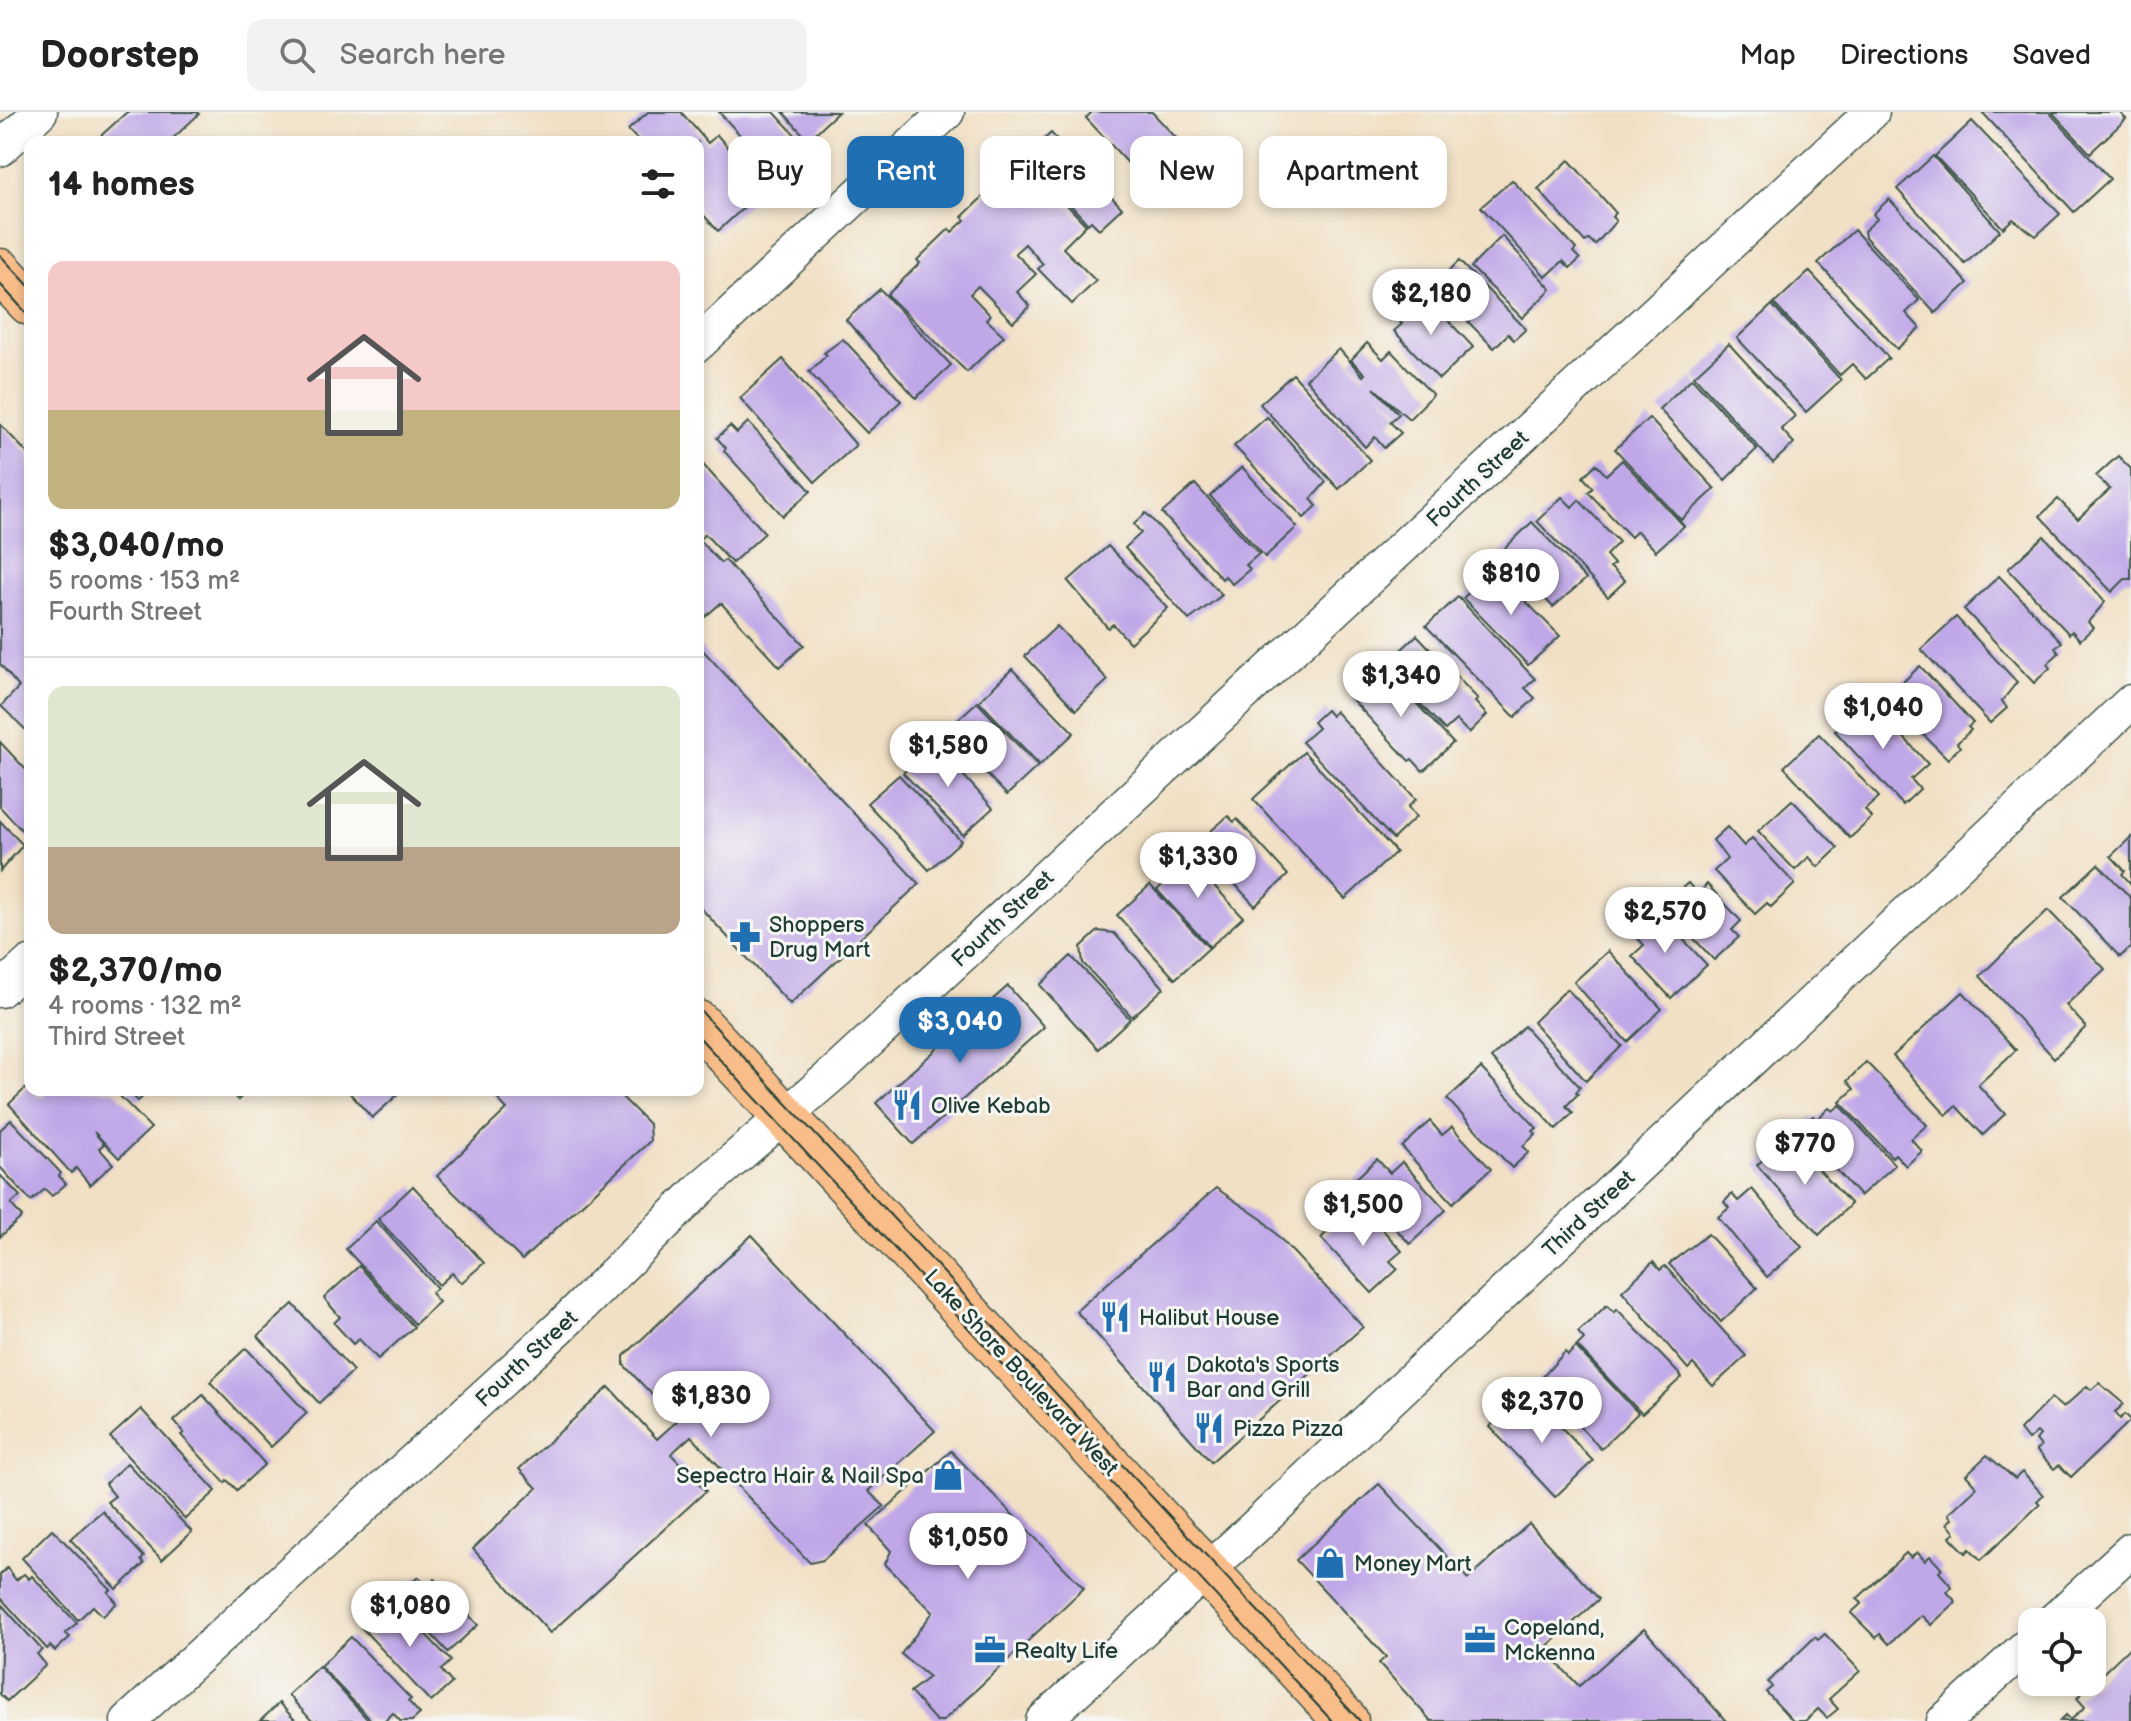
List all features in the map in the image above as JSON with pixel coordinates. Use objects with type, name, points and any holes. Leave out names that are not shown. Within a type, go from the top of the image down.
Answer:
[{"type":"main road","points":[[0,271],[24,297]]},
{"type":"main road","name":"Lake Shore Boulevard West","points":[[704,1029],[1346,1721]]},
{"type":"street","points":[[0,149],[40,112]]},
{"type":"street","points":[[704,338],[947,112]]},
{"type":"street","name":"Fourth Street","points":[[128,1721],[559,1328],[702,1187],[786,1118],[1872,112]]},
{"type":"street","name":"Third Street","points":[[1043,1721],[2131,702]]},
{"type":"street","points":[[0,990],[24,968]]},
{"type":"street","points":[[2067,1608],[2131,1550]]},
{"type":"street","points":[[1944,1721],[2018,1654]]},
{"type":"building","points":[[127,112],[199,114],[175,136],[101,136]]},
{"type":"building","points":[[648,112],[681,112],[702,136],[634,136],[628,130]]},
{"type":"building","points":[[719,112],[774,112],[796,136],[741,136]]},
{"type":"building","points":[[783,112],[838,112],[812,136],[804,136]]},
{"type":"building","points":[[1092,112],[1152,112],[1174,136],[1130,136],[1130,165],[1114,148],[1114,136],[1103,136],[1086,118]]},
{"type":"building","points":[[1982,112],[2049,112],[2110,179],[2074,212]]},
{"type":"building","points":[[2052,112],[2119,112],[2126,119],[2090,153]]},
{"type":"building","points":[[1972,121],[2060,214],[2036,236],[2013,219],[2003,228],[1935,156]]},
{"type":"building","points":[[717,135],[728,147],[728,208],[743,208],[718,231],[704,216],[704,138],[708,143]]},
{"type":"building","points":[[1933,156],[2000,231],[1965,264],[1897,189]]},
{"type":"building","points":[[1569,160],[1616,213],[1612,217],[1616,221],[1595,245],[1589,239],[1585,242],[1538,189]]},
{"type":"building","points":[[1512,180],[1576,249],[1573,252],[1580,259],[1570,268],[1563,261],[1546,277],[1481,207]]},
{"type":"building","points":[[1889,199],[1968,283],[1935,313],[1865,237],[1864,231],[1877,219],[1873,214]]},
{"type":"building","points":[[980,200],[980,208],[1070,208],[1086,225],[1063,248],[1096,281],[1072,304],[1038,269],[1043,264],[1025,244],[1015,253],[1036,274],[1017,292],[1030,306],[1013,322],[978,286],[970,294],[990,315],[986,319],[1004,336],[967,372],[887,295],[949,229],[952,232],[965,220],[962,217]]},
{"type":"building","points":[[1114,200],[1122,208],[1099,229],[1091,221],[1088,224],[1073,208],[1114,208]]},
{"type":"building","points":[[1854,230],[1919,300],[1906,313],[1920,328],[1897,349],[1818,263]]},
{"type":"building","points":[[1502,236],[1551,289],[1522,318],[1471,267]]},
{"type":"building","points":[[1459,261],[1526,329],[1514,340],[1508,334],[1494,348],[1433,286]]},
{"type":"building","points":[[1809,271],[1889,358],[1866,379],[1852,364],[1840,375],[1774,304]]},
{"type":"building","points":[[880,289],[951,365],[916,398],[846,320]]},
{"type":"building","points":[[1410,298],[1420,310],[1429,300],[1473,347],[1439,379],[1394,331],[1402,324],[1393,314]]},
{"type":"building","points":[[1772,305],[1841,380],[1806,412],[1737,338]]},
{"type":"building","points":[[843,339],[901,401],[867,433],[809,372],[827,355],[824,353]]},
{"type":"building","points":[[1367,343],[1383,359],[1391,351],[1433,395],[1409,419],[1374,388],[1399,414],[1390,422],[1401,433],[1384,448],[1375,437],[1365,447],[1306,379],[1339,349],[1363,376],[1365,374],[1351,360]]},
{"type":"building","points":[[1729,344],[1795,416],[1781,429],[1794,443],[1773,463],[1694,376]]},
{"type":"building","points":[[783,359],[856,445],[815,482],[740,398]]},
{"type":"building","points":[[1293,374],[1370,460],[1339,489],[1260,404]]},
{"type":"building","points":[[1692,378],[1757,449],[1725,480],[1659,409]]},
{"type":"building","points":[[1267,417],[1326,482],[1311,499],[1317,506],[1304,518],[1234,446]]},
{"type":"building","points":[[1649,418],[1715,489],[1681,520],[1615,449]]},
{"type":"building","points":[[748,422],[811,491],[783,516],[724,451],[726,448],[717,438],[730,426],[737,433]]},
{"type":"building","points":[[0,424],[24,450],[24,728],[1,706],[19,687],[0,664]]},
{"type":"building","points":[[2118,456],[2131,469],[2131,579],[2125,579],[2112,592],[2040,516],[2058,499],[2078,519],[2110,489],[2096,476]]},
{"type":"building","points":[[1622,460],[1684,526],[1656,551],[1637,531],[1631,537],[1588,492],[1593,488],[1583,477],[1596,464],[1606,475]]},
{"type":"building","points":[[704,466],[765,533],[732,563],[705,534]]},
{"type":"building","points":[[1242,467],[1297,527],[1265,557],[1210,496]]},
{"type":"building","points":[[1195,484],[1259,554],[1246,565],[1250,569],[1232,584],[1225,576],[1222,579],[1162,513]]},
{"type":"building","points":[[1562,497],[1572,507],[1579,500],[1619,542],[1606,555],[1614,564],[1610,567],[1625,581],[1608,597],[1537,521]]},
{"type":"building","points":[[1146,513],[1222,595],[1189,620],[1125,548],[1141,533],[1134,524]]},
{"type":"building","points":[[1532,522],[1586,579],[1553,607],[1501,552]]},
{"type":"building","points":[[2044,536],[2105,602],[2088,622],[2093,628],[2080,640],[2072,631],[2069,634],[2008,569]]},
{"type":"building","points":[[704,545],[721,563],[725,560],[804,645],[780,667],[721,603],[704,618]]},
{"type":"building","points":[[1108,546],[1168,608],[1130,643],[1113,624],[1108,628],[1068,581]]},
{"type":"building","points":[[1494,569],[1560,636],[1528,665],[1463,598]]},
{"type":"building","points":[[1999,576],[2062,642],[2055,648],[2059,653],[2047,664],[2050,668],[2034,683],[1964,609]]},
{"type":"building","points":[[1458,597],[1535,679],[1525,688],[1535,698],[1515,717],[1426,626]]},
{"type":"building","points":[[1956,617],[2017,682],[2002,701],[2007,708],[1990,723],[1921,649]]},
{"type":"building","points":[[1057,626],[1108,680],[1076,710],[1025,656]]},
{"type":"building","points":[[1417,635],[1478,699],[1475,702],[1487,715],[1469,733],[1456,720],[1445,730],[1384,666]]},
{"type":"building","points":[[704,651],[919,884],[790,1004],[704,911]]},
{"type":"building","points":[[1382,666],[1453,743],[1423,771],[1412,759],[1409,761],[1349,696]]},
{"type":"building","points":[[1920,666],[1973,723],[1968,727],[1971,730],[1957,743],[1960,747],[1948,759],[1886,698]]},
{"type":"building","points":[[1012,669],[1074,733],[1040,765],[979,701]]},
{"type":"building","points":[[1870,700],[1928,764],[1911,779],[1920,789],[1903,805],[1835,731]]},
{"type":"building","points":[[977,702],[1038,766],[1007,795],[945,731]]},
{"type":"building","points":[[1326,710],[1331,716],[1335,711],[1416,799],[1408,807],[1416,817],[1393,839],[1302,742],[1318,728],[1313,722]]},
{"type":"building","points":[[1819,734],[1879,797],[1865,810],[1872,818],[1850,838],[1784,767]]},
{"type":"building","points":[[0,742],[24,768],[24,833],[0,807]]},
{"type":"building","points":[[934,743],[993,808],[963,835],[903,773]]},
{"type":"building","points":[[1304,752],[1396,852],[1345,899],[1253,799]]},
{"type":"building","points":[[899,775],[961,841],[929,870],[867,803]]},
{"type":"building","points":[[1792,800],[1838,848],[1818,867],[1809,857],[1795,870],[1758,831]]},
{"type":"building","points":[[1228,816],[1234,822],[1237,819],[1288,875],[1255,906],[1203,849],[1208,845],[1203,838]]},
{"type":"building","points":[[0,821],[23,845],[0,871]]},
{"type":"building","points":[[1727,827],[1744,846],[1752,838],[1795,884],[1771,907],[1767,903],[1755,914],[1714,871],[1727,859],[1713,840]]},
{"type":"building","points":[[2131,837],[2131,884],[2122,874],[2125,871],[2111,856]]},
{"type":"building","points":[[1181,850],[1243,917],[1210,947],[1157,890],[1169,879],[1161,869]]},
{"type":"building","points":[[2098,864],[2131,898],[2131,947],[2120,957],[2063,897]]},
{"type":"building","points":[[1688,883],[1698,894],[1707,884],[1741,921],[1732,930],[1739,937],[1714,960],[1669,912],[1673,908],[1666,902]]},
{"type":"building","points":[[1150,885],[1209,948],[1175,979],[1117,915]]},
{"type":"building","points":[[2048,910],[2105,969],[2066,1005],[2086,1027],[2054,1058],[1980,976]]},
{"type":"building","points":[[1646,911],[1664,931],[1670,925],[1707,965],[1671,998],[1632,956],[1644,945],[1628,928]]},
{"type":"building","points":[[1098,931],[1114,933],[1164,988],[1132,1017],[1083,963],[1081,947]]},
{"type":"building","points":[[1608,951],[1662,1009],[1627,1042],[1574,982]]},
{"type":"building","points":[[1071,956],[1130,1019],[1098,1049],[1040,985]]},
{"type":"building","points":[[1008,986],[1044,1027],[913,1144],[876,1103]]},
{"type":"building","points":[[1567,989],[1622,1046],[1586,1081],[1533,1022]]},
{"type":"building","points":[[1963,992],[2016,1050],[1978,1085],[2005,1114],[1983,1135],[1956,1106],[1946,1115],[1893,1056]]},
{"type":"building","points":[[1524,1026],[1580,1087],[1576,1092],[1578,1094],[1566,1106],[1573,1113],[1556,1129],[1491,1058]]},
{"type":"building","points":[[1866,1062],[1927,1125],[1911,1139],[1922,1151],[1906,1166],[1895,1154],[1892,1157],[1840,1102],[1854,1089],[1847,1081]]},
{"type":"building","points":[[1481,1068],[1537,1128],[1533,1131],[1536,1134],[1523,1146],[1529,1152],[1512,1168],[1447,1099]]},
{"type":"building","points":[[24,1090],[24,1096],[120,1096],[151,1128],[119,1158],[94,1132],[104,1144],[99,1148],[113,1164],[90,1185],[76,1168],[71,1173],[9,1104]]},
{"type":"building","points":[[352,1096],[396,1096],[372,1118]]},
{"type":"building","points":[[495,1096],[621,1096],[649,1124],[650,1141],[522,1260],[437,1176],[507,1109]]},
{"type":"building","points":[[1840,1105],[1895,1165],[1860,1196],[1805,1135],[1809,1132],[1803,1125],[1813,1116],[1816,1120],[1829,1108],[1833,1111]]},
{"type":"building","points":[[11,1120],[61,1173],[59,1176],[66,1184],[52,1196],[45,1189],[31,1201],[0,1167],[0,1130]]},
{"type":"building","points":[[1430,1121],[1442,1135],[1452,1127],[1491,1169],[1453,1203],[1402,1147]]},
{"type":"building","points":[[1789,1144],[1792,1147],[1795,1144],[1851,1204],[1819,1235],[1757,1165],[1768,1155],[1772,1159]]},
{"type":"building","points":[[1377,1159],[1390,1173],[1402,1162],[1446,1210],[1410,1244],[1367,1198],[1364,1201],[1349,1185]]},
{"type":"building","points":[[0,1175],[20,1196],[11,1204],[22,1217],[0,1237]]},
{"type":"building","points":[[413,1186],[484,1263],[461,1283],[452,1273],[439,1285],[378,1219]]},
{"type":"building","points":[[1216,1188],[1263,1220],[1363,1327],[1211,1462],[1076,1311]]},
{"type":"building","points":[[1752,1189],[1802,1247],[1767,1277],[1718,1217],[1729,1208],[1724,1202],[1732,1194],[1738,1201]]},
{"type":"building","points":[[1358,1203],[1402,1251],[1390,1261],[1398,1269],[1372,1293],[1321,1238]]},
{"type":"building","points":[[376,1221],[437,1288],[431,1293],[439,1302],[415,1324],[346,1249]]},
{"type":"building","points":[[1708,1234],[1757,1288],[1721,1322],[1669,1264]]},
{"type":"building","points":[[752,1235],[935,1431],[868,1491],[884,1506],[823,1560],[810,1563],[691,1436],[671,1454],[706,1491],[550,1633],[473,1549],[537,1488],[519,1469],[609,1387],[657,1439],[677,1421],[624,1365],[624,1356]]},
{"type":"building","points":[[1653,1262],[1660,1270],[1665,1266],[1746,1356],[1713,1386],[1693,1364],[1688,1369],[1622,1291]]},
{"type":"building","points":[[359,1266],[414,1327],[378,1359],[359,1339],[353,1344],[334,1323],[340,1317],[324,1298]]},
{"type":"building","points":[[293,1304],[353,1371],[319,1403],[258,1336]]},
{"type":"building","points":[[1607,1305],[1614,1312],[1617,1309],[1682,1377],[1642,1414],[1577,1346],[1584,1339],[1578,1332]]},
{"type":"building","points":[[1576,1347],[1638,1413],[1601,1449],[1538,1382],[1565,1352],[1568,1355]]},
{"type":"building","points":[[246,1348],[307,1413],[271,1447],[210,1382]]},
{"type":"building","points":[[2099,1383],[2124,1404],[2115,1412],[2120,1419],[2125,1414],[2131,1420],[2071,1477],[2059,1465],[2054,1469],[2036,1450],[2041,1446],[2036,1440],[2040,1435],[2037,1432],[2028,1440],[2020,1430],[2051,1398],[2063,1408],[2087,1386],[2091,1390]]},
{"type":"building","points":[[1530,1394],[1593,1461],[1555,1497],[1490,1427],[1506,1407],[1511,1412]]},
{"type":"building","points":[[203,1395],[265,1464],[237,1490],[227,1480],[225,1483],[181,1435],[184,1433],[174,1421]]},
{"type":"building","points":[[141,1409],[216,1491],[185,1519],[110,1437]]},
{"type":"building","points":[[951,1451],[1084,1588],[943,1721],[936,1721],[910,1692],[929,1677],[901,1654],[933,1612],[885,1564],[891,1551],[868,1525]]},
{"type":"building","points":[[1987,1455],[2015,1479],[2022,1472],[2043,1495],[2037,1501],[2040,1504],[1981,1560],[1970,1549],[1966,1553],[1950,1537],[1955,1533],[1947,1523],[1952,1519],[1948,1514],[1977,1487],[1966,1475]]},
{"type":"building","points":[[127,1463],[192,1532],[162,1560],[107,1502],[115,1496],[105,1484]]},
{"type":"building","points":[[1379,1484],[1468,1579],[1529,1524],[1599,1599],[1544,1649],[1579,1686],[1644,1629],[1726,1721],[1431,1721],[1379,1663],[1386,1657],[1296,1560]]},
{"type":"building","points":[[102,1511],[144,1557],[141,1560],[144,1564],[117,1589],[70,1539]]},
{"type":"building","points":[[52,1529],[111,1590],[108,1592],[117,1603],[103,1616],[93,1606],[78,1620],[22,1558]]},
{"type":"building","points":[[1917,1552],[1925,1561],[1930,1556],[1942,1569],[1939,1572],[1952,1587],[1947,1592],[1956,1602],[1931,1625],[1921,1615],[1889,1644],[1880,1634],[1876,1638],[1851,1613],[1862,1603],[1857,1599],[1906,1553],[1911,1558]]},
{"type":"building","points":[[7,1568],[16,1580],[24,1574],[29,1579],[32,1576],[77,1623],[65,1633],[70,1637],[55,1651],[50,1646],[47,1649],[0,1597],[0,1575]]},
{"type":"building","points":[[418,1577],[427,1587],[435,1579],[478,1625],[448,1652],[405,1606],[413,1599],[404,1590]]},
{"type":"building","points":[[392,1599],[451,1661],[441,1670],[452,1683],[431,1702],[361,1627]]},
{"type":"building","points":[[2,1605],[42,1650],[37,1654],[46,1665],[7,1701],[0,1694]]},
{"type":"building","points":[[1825,1634],[1860,1671],[1829,1699],[1838,1709],[1827,1718],[1818,1709],[1805,1721],[1793,1721],[1766,1692],[1772,1687],[1768,1682],[1815,1637],[1818,1640]]},
{"type":"building","points":[[351,1637],[411,1699],[408,1701],[420,1714],[412,1721],[400,1721],[393,1713],[385,1721],[372,1721],[320,1666]]},
{"type":"building","points":[[2131,1646],[2131,1721],[2060,1721],[2066,1715],[2071,1720],[2085,1707],[2077,1698],[2079,1696],[2106,1696],[2106,1670]]},
{"type":"building","points":[[319,1666],[369,1721],[312,1721],[288,1695]]},
{"type":"building","points":[[279,1703],[296,1721],[260,1721]]},
{"type":"tram line","points":[[0,255],[24,281]]},
{"type":"tram line","points":[[0,284],[24,310]]},
{"type":"tram line","points":[[704,1014],[1360,1721]]},
{"type":"tram line","points":[[704,1042],[1332,1721]]},
{"type":"place","name":"Shoppers Drug Mart","points":[[745,937]]},
{"type":"place","name":"Olive Kebab","points":[[907,1105]]},
{"type":"place","name":"Halibut House","points":[[1115,1317]]},
{"type":"place","name":"Dakota's Sports Bar and Grill","points":[[1162,1377]]},
{"type":"place","name":"Pizza Pizza","points":[[1209,1428]]},
{"type":"place","name":"Sepectra Hair & Nail Spa","points":[[948,1475]]},
{"type":"place","name":"Money Mart","points":[[1330,1563]]},
{"type":"place","name":"Copeland, Mckenna","points":[[1480,1640]]},
{"type":"place","name":"Realty Life","points":[[990,1650]]}]
